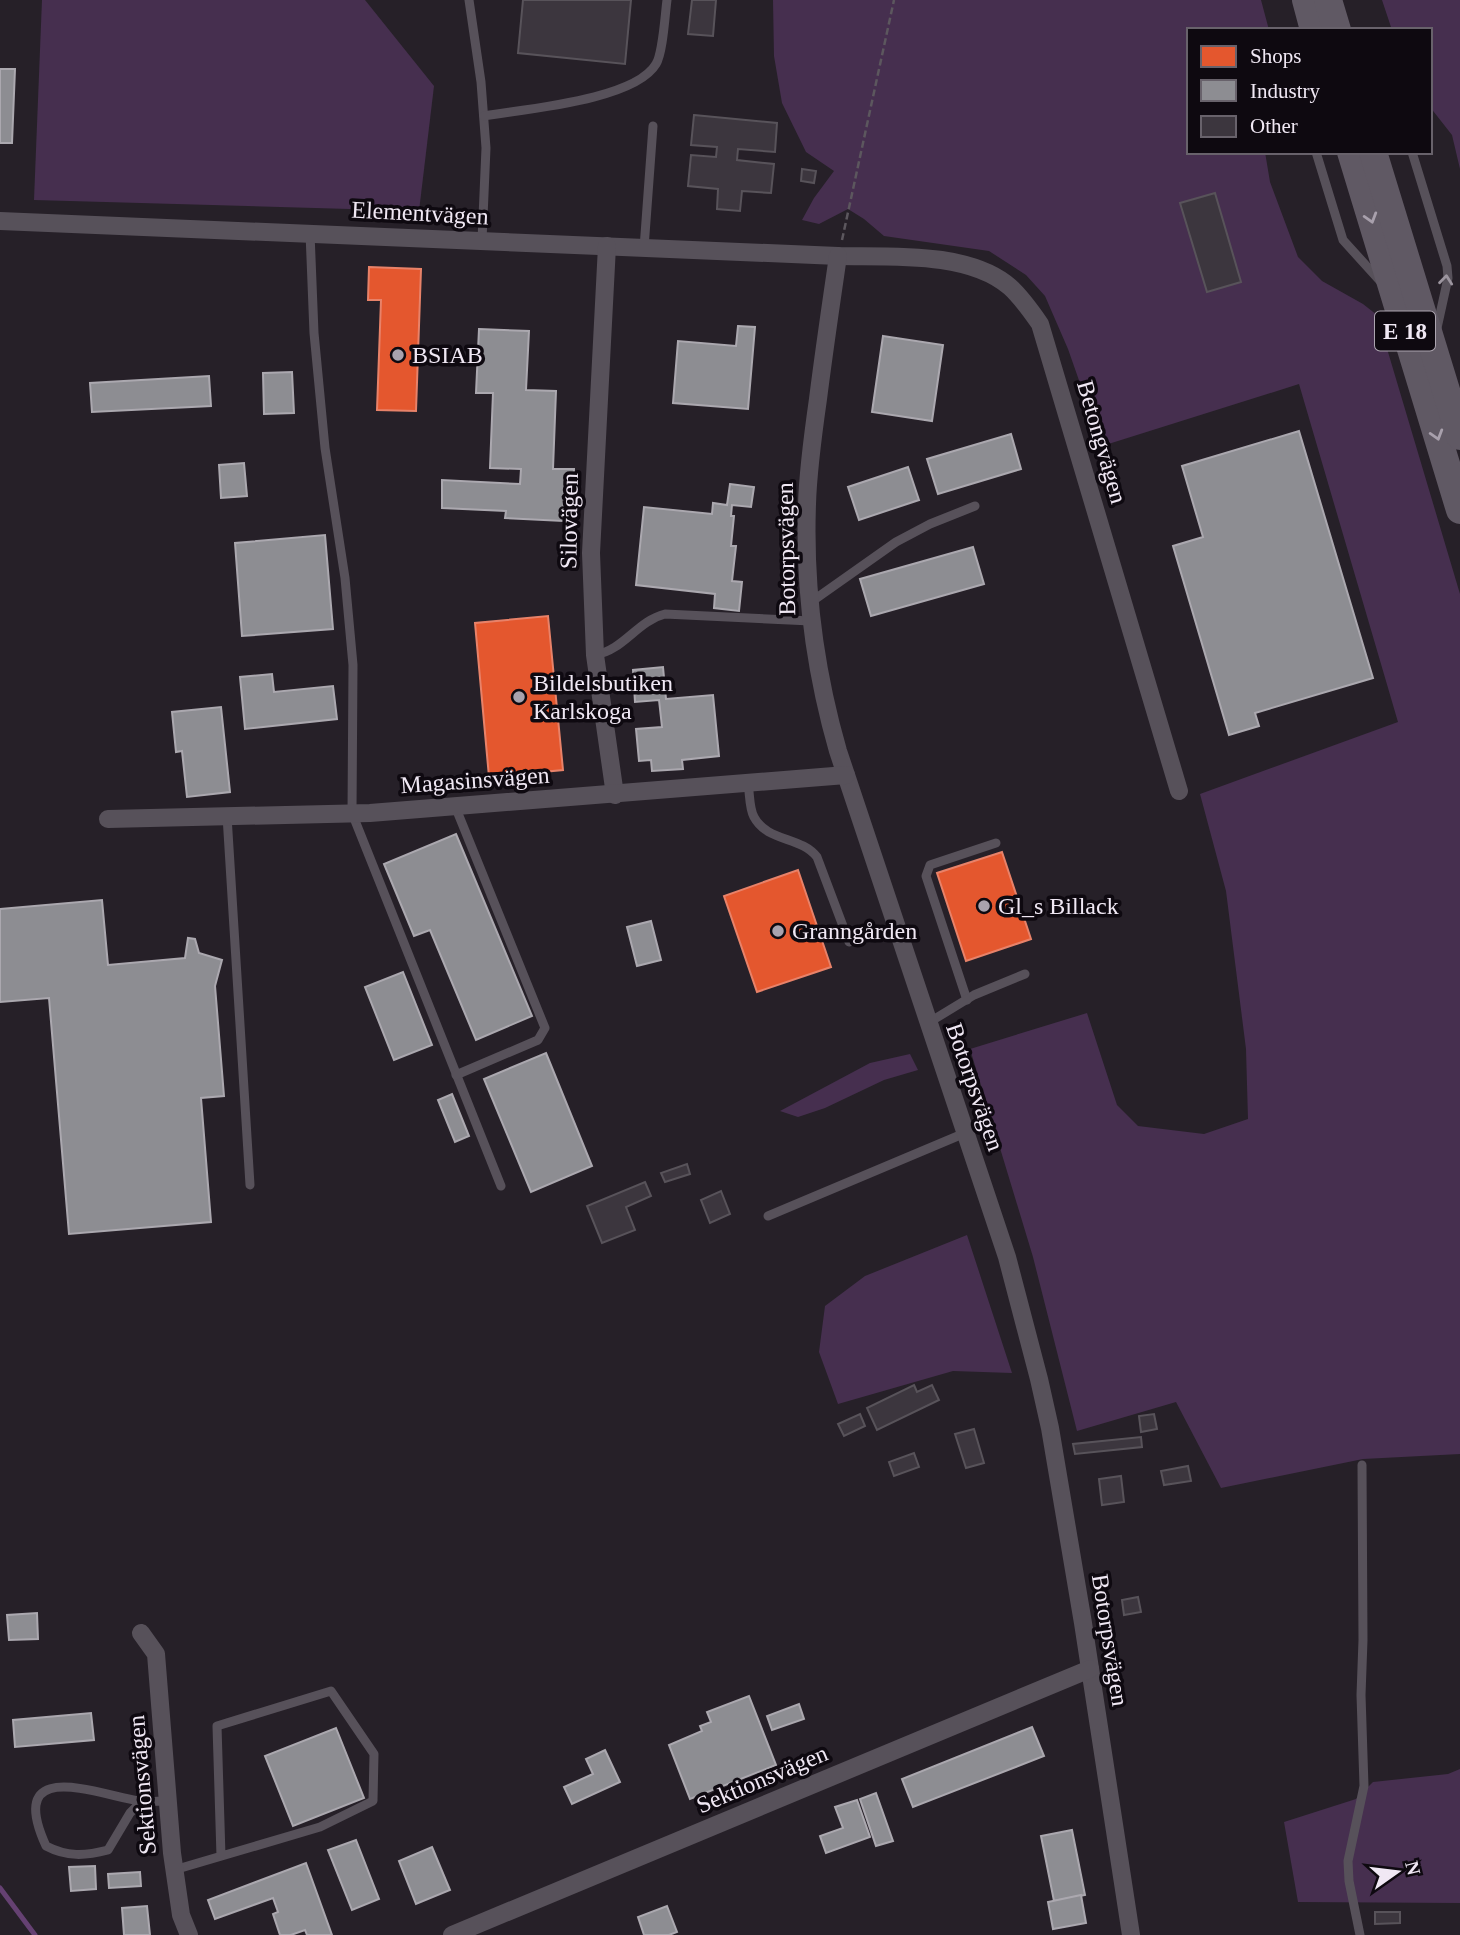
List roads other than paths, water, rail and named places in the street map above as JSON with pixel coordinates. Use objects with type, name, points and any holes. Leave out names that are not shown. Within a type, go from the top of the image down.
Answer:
[{"type":"highway","points":[[1306,0],[1313,28]]},
{"type":"highway","points":[[1328,0],[1336,28]]},
{"type":"highway","name":"E 18","points":[[1352,154],[1460,510]]},
{"type":"highway","name":"E 18","points":[[1374,154],[1460,436]]},
{"type":"street","name":"Elementvägen","points":[[0,221],[838,257]]},
{"type":"street","name":"Silovägen","points":[[607,246],[591,553],[595,655],[615,795]]},
{"type":"street","name":"Botorpsvägen","points":[[838,257],[807,503],[809,603],[825,706],[1007,1257],[1048,1415],[1131,1935]]},
{"type":"street","name":"Betongvägen","points":[[838,257],[901,257],[945,261],[985,271],[1008,285],[1026,303],[1040,324],[1179,791]]},
{"type":"street","name":"Magasinsvägen","points":[[108,819],[352,813],[615,795],[846,775]]},
{"type":"street","name":"Sektionsvägen","points":[[141,1633],[156,1654],[174,1870],[181,1915],[188,1935]]},
{"type":"street","name":"Sektionsvägen","points":[[452,1935],[1090,1668]]},
{"type":"lane","points":[[469,0],[481,82],[486,148],[482,240]]},
{"type":"lane","points":[[484,116],[588,98],[622,89],[646,77],[658,62],[667,0]]},
{"type":"lane","points":[[643,248],[653,126]]},
{"type":"lane","name":"E 18","points":[[1316,154],[1343,240],[1394,296]]},
{"type":"lane","name":"E 18","points":[[1413,154],[1447,266],[1448,278],[1433,347]]},
{"type":"lane","points":[[310,233],[314,333],[324,436],[345,578],[354,665],[352,813],[500,1186]]},
{"type":"lane","points":[[809,603],[896,542],[930,524],[975,506]]},
{"type":"lane","points":[[595,655],[610,653],[651,617],[665,614],[811,621]]},
{"type":"lane","points":[[748,784],[753,815],[760,825],[776,837],[809,847],[817,857],[849,943]]},
{"type":"lane","points":[[455,806],[545,1028],[538,1040],[456,1075]]},
{"type":"lane","points":[[227,816],[250,1185]]},
{"type":"lane","points":[[967,1000],[926,870],[930,865],[996,843]]},
{"type":"lane","points":[[928,1023],[967,1000],[1025,974]]},
{"type":"lane","points":[[768,1216],[965,1133]]},
{"type":"lane","points":[[1360,1935],[1349,1881],[1348,1861],[1364,1786],[1361,1695],[1362,1465]]},
{"type":"lane","points":[[174,1870],[320,1827],[373,1801],[374,1754],[331,1691],[217,1726],[221,1856]]},
{"type":"lane","points":[[142,1801],[130,1813],[108,1850],[89,1856],[61,1853],[46,1846],[35,1821],[38,1798],[45,1790],[61,1787],[77,1787],[142,1801],[167,1801]]},
{"type":"waterway","points":[[0,1888],[35,1935]]},
{"type":"place","name":"BSIAB","points":[[398,355]]},
{"type":"place","name":"Bildelsbutiken Karlskoga","points":[[519,697]]},
{"type":"place","name":"Gl_s Billack","points":[[984,906]]},
{"type":"place","name":"Granngården","points":[[778,931]]}]
